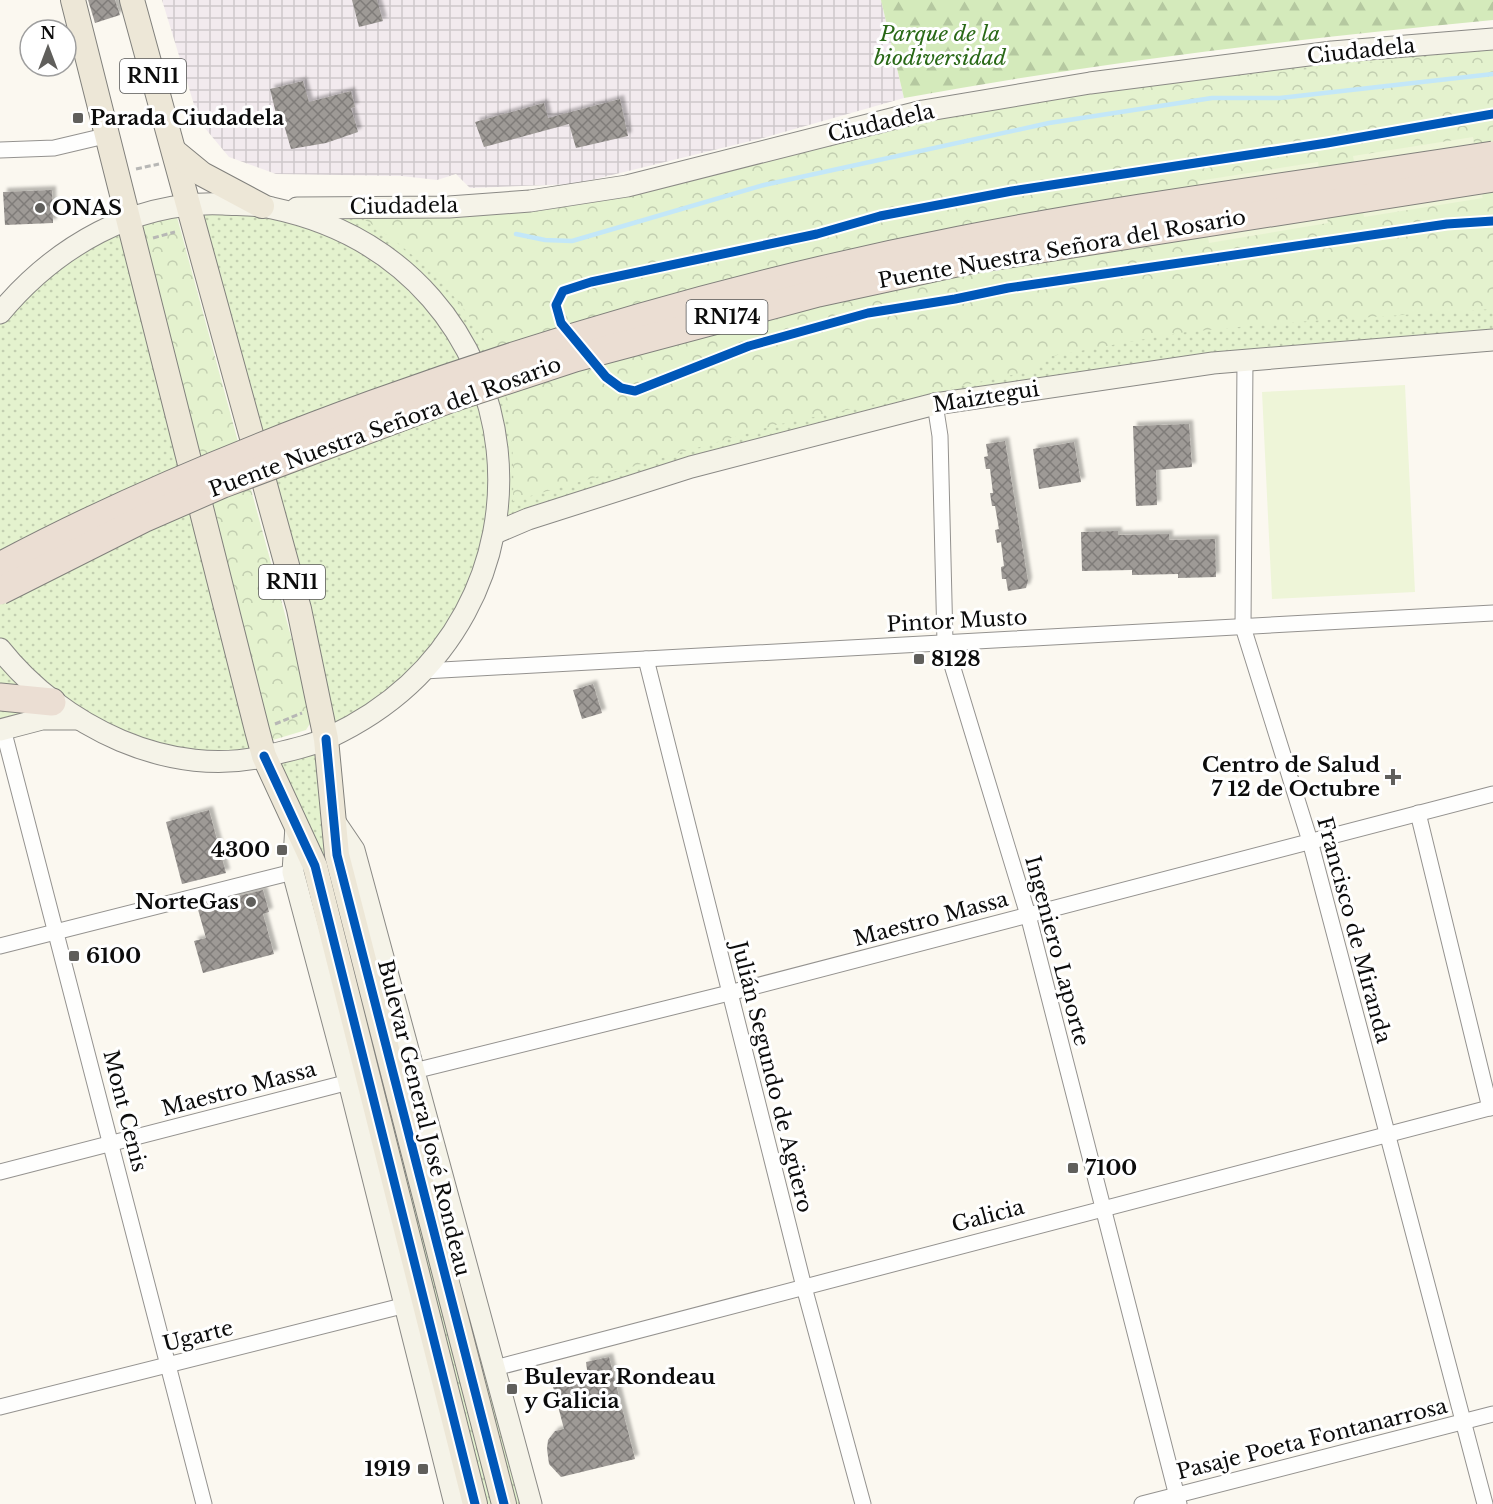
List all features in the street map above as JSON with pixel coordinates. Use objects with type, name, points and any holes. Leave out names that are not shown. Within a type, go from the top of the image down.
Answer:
[{"type":"highway","name":"Puente Nuestra Señora del Rosario","points":[[0,566],[136,500],[303,429],[452,376],[674,308],[960,240],[1493,155]]},
{"type":"highway","name":"Puente Nuestra Señora del Rosario","points":[[0,591],[143,519],[223,484],[450,399],[597,352],[818,294],[970,260],[1493,178]]},
{"type":"highway","points":[[0,697],[52,702]]},
{"type":"main road","name":"RN11","points":[[73,0],[109,135],[264,756]]},
{"type":"main road","name":"RN11","points":[[132,0],[169,157],[187,205]]},
{"type":"main road","name":"Ciudadela","points":[[267,207],[449,207],[530,201],[627,186],[923,111],[1090,83],[1309,55],[1493,39]]},
{"type":"main road","points":[[169,157],[267,207]]},
{"type":"main road","points":[[0,313],[21,288],[52,260],[89,236],[129,219],[187,205],[267,207],[304,216],[365,243],[421,287],[449,321],[474,363],[488,401],[498,444],[499,477],[495,533],[489,558],[473,600],[449,641],[424,671],[393,699],[357,723],[326,739],[246,761],[219,762],[173,756],[122,740],[77,719],[52,702],[17,670],[0,649]]},
{"type":"main road","name":"Bulevar General José Rondeau","points":[[187,205],[299,609],[326,739],[337,855],[504,1504]]},
{"type":"main road","name":"Maiztegui","points":[[495,533],[528,519],[691,467],[935,404],[1143,372],[1245,360],[1493,340]]},
{"type":"main road","points":[[2,729],[42,719],[77,719]]},
{"type":"main road","points":[[264,756],[315,866],[475,1504]]},
{"type":"main road","name":"Bulevar General José Rondeau","points":[[335,822],[354,850],[531,1504]]},
{"type":"main road","points":[[296,826],[293,872],[349,1082],[455,1504]]},
{"type":"street","points":[[0,150],[54,148],[109,135]]},
{"type":"street","name":"Francisco de Miranda","points":[[1245,360],[1243,627],[1310,841],[1485,1504]]},
{"type":"street","name":"Ingeniero Laporte","points":[[935,404],[940,436],[945,642],[1028,915],[1177,1500]]},
{"type":"street","name":"Pintor Musto","points":[[424,671],[1493,613]]},
{"type":"street","name":"Julián Segundo de Agüero","points":[[646,659],[804,1287],[863,1504]]},
{"type":"street","name":"Mont Cenis","points":[[2,729],[57,932],[204,1504]]},
{"type":"street","name":"Maestro Massa","points":[[414,1071],[729,993],[1493,794]]},
{"type":"street","points":[[1418,813],[1492,1107]]},
{"type":"street","points":[[0,945],[293,872]]},
{"type":"street","name":"Maestro Massa","points":[[0,1172],[349,1082]]},
{"type":"street","name":"Galicia","points":[[495,1368],[1492,1107]]},
{"type":"street","name":"Ugarte","points":[[0,1407],[406,1305]]},
{"type":"street","name":"Pasaje Poeta Fontanarrosa","points":[[1142,1504],[1177,1500],[1493,1414]]},
{"type":"path","points":[[134,169],[169,157]]},
{"type":"path","points":[[152,238],[182,230]]},
{"type":"path","points":[[274,724],[312,710]]},
{"type":"shaded area","points":[[162,0],[881,0],[904,98],[759,139],[575,184],[470,188],[456,174],[437,180],[402,176],[276,174],[229,157],[199,121]]},
{"type":"green space","name":"Parque de la biodiversidad","points":[[881,0],[1493,0],[1493,20],[1198,53],[1051,73],[904,98]]},
{"type":"green space","points":[[1493,39],[1493,340],[935,404],[495,533],[449,641],[326,739],[187,205],[530,201],[923,111]]},
{"type":"green space","points":[[1493,50],[1493,309],[1281,323],[1178,333],[1052,356],[1036,370],[776,425],[513,501],[512,440],[508,409],[501,379],[491,353],[461,305],[442,283],[398,243],[352,212],[658,188],[928,123],[1094,91]]},
{"type":"green space","points":[[1473,137],[1483,198],[1364,217],[1353,156]]},
{"type":"green space","points":[[1318,162],[1328,223],[1209,243],[1198,181]]},
{"type":"green space","points":[[177,217],[311,710],[311,722],[306,730],[273,740],[268,736],[140,224]]},
{"type":"green space","points":[[129,219],[264,756],[326,739],[335,821],[531,1504],[455,1504],[293,872],[296,826],[265,757],[219,762],[77,719],[0,730],[0,313]]},
{"type":"green space","points":[[1405,385],[1415,592],[1272,599],[1262,392]]},
{"type":"building","points":[[88,0],[115,0],[120,15],[95,23]]},
{"type":"building","points":[[352,0],[377,0],[383,21],[359,27]]},
{"type":"building","points":[[303,81],[309,102],[351,91],[355,107],[351,108],[358,132],[326,143],[291,149],[284,125],[279,126],[270,89]]},
{"type":"building","points":[[620,99],[628,136],[576,148],[569,124],[484,147],[475,122],[544,103],[548,118]]},
{"type":"building","points":[[52,190],[53,223],[5,225],[3,192]]},
{"type":"building","points":[[1189,424],[1192,467],[1156,470],[1157,505],[1136,506],[1133,426]]},
{"type":"building","points":[[1005,441],[1028,581],[1026,588],[1008,591],[1006,579],[1002,579],[1001,567],[1004,566],[1001,542],[997,543],[995,530],[999,529],[990,493],[993,493],[990,469],[986,469],[984,457],[988,456],[986,444]]},
{"type":"building","points":[[1074,442],[1081,482],[1039,489],[1033,449]]},
{"type":"building","points":[[1118,531],[1118,535],[1169,534],[1169,540],[1215,539],[1216,577],[1178,578],[1178,574],[1132,575],[1132,570],[1082,571],[1081,532]]},
{"type":"building","points":[[593,684],[602,713],[582,719],[573,690]]},
{"type":"building","points":[[209,810],[226,873],[182,884],[166,822]]},
{"type":"building","points":[[263,890],[269,912],[263,914],[274,954],[203,973],[194,941],[206,938],[197,906]]},
{"type":"building","points":[[609,1357],[635,1459],[561,1477],[549,1464],[547,1449],[548,1440],[555,1431],[564,1429],[553,1387],[588,1377],[586,1362]]},
{"type":"waterway","points":[[516,234],[545,240],[572,241],[764,185],[1049,123],[1212,98],[1280,98],[1493,74]]},
{"type":"cycle path","points":[[1493,114],[1327,143],[1012,191],[880,216],[817,234],[591,282],[563,291],[556,305],[561,323],[606,377],[621,388],[635,391],[749,346],[868,313],[1008,288],[1447,224],[1493,221]]},
{"type":"cycle path","points":[[326,739],[337,855],[504,1504]]},
{"type":"cycle path","points":[[264,756],[315,866],[475,1504]]},
{"type":"place","name":"Parada Ciudadela","points":[[78,118]]},
{"type":"place","name":"ONAS","points":[[40,208]]},
{"type":"place","name":"8128","points":[[919,659]]},
{"type":"place","name":"Centro de Salud 7 12 de Octubre","points":[[1393,777]]},
{"type":"place","name":"4300","points":[[282,850]]},
{"type":"place","name":"NorteGas","points":[[251,902]]},
{"type":"place","name":"6100","points":[[74,956]]},
{"type":"place","name":"7100","points":[[1073,1168]]},
{"type":"place","name":"Bulevar Rondeau y Galicia","points":[[512,1389]]},
{"type":"place","name":"1919","points":[[423,1469]]}]
